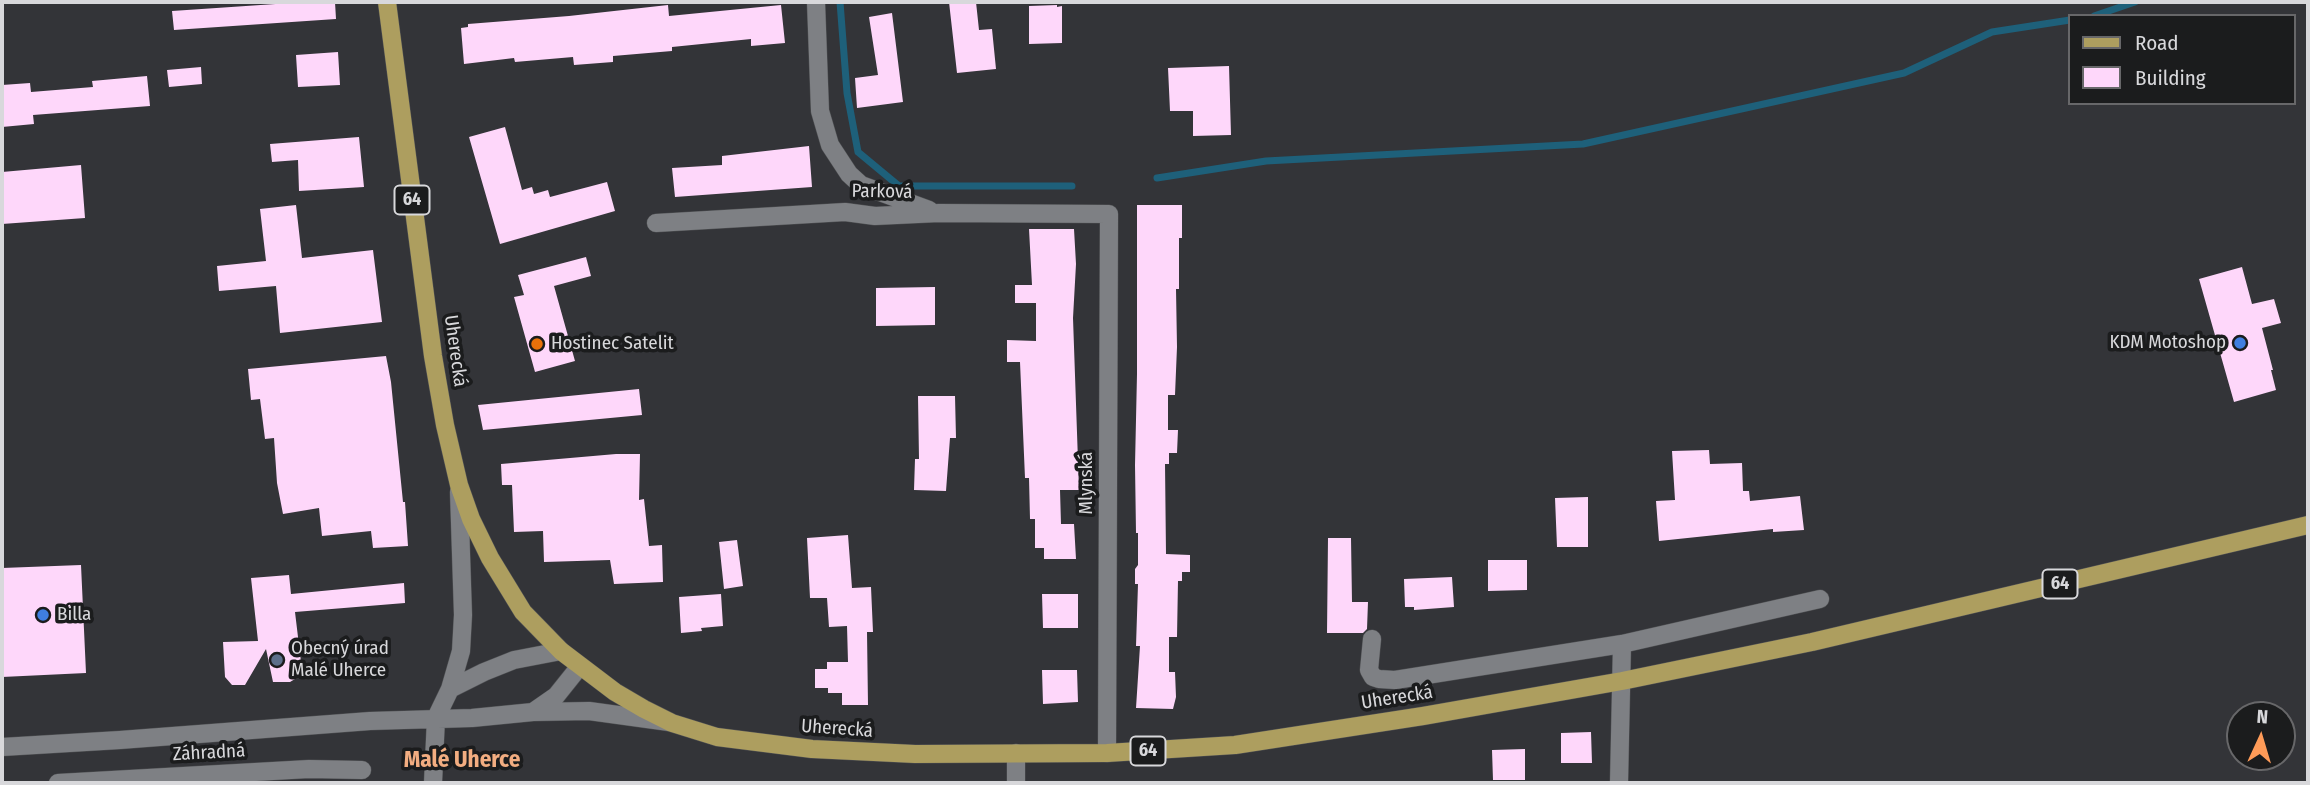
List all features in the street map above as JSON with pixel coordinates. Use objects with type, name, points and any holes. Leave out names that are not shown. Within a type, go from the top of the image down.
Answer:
[{"type":"main road","name":"Uherecká","points":[[387,2],[433,356],[445,425],[459,485],[471,519],[523,612],[561,651],[615,692],[672,723],[717,737],[811,749],[915,754],[1107,753],[1235,745],[1622,681],[1812,642],[2308,525]]},
{"type":"street","points":[[816,2],[820,111],[830,145],[849,174],[861,185],[939,214]]},
{"type":"street","name":"Parková","points":[[656,223],[845,212],[875,216],[1109,214]]},
{"type":"street","name":"Mlynská","points":[[1107,753],[1109,214]]},
{"type":"street","points":[[433,783],[436,718],[450,689],[461,651],[463,615],[459,485]]},
{"type":"street","points":[[1372,639],[1369,670],[1373,677],[1379,680],[1395,680],[1622,644],[1820,599]]},
{"type":"street","points":[[1619,783],[1622,644]]},
{"type":"street","points":[[450,689],[514,660],[561,651]]},
{"type":"street","points":[[533,712],[556,696],[580,666]]},
{"type":"street","points":[[2,747],[533,712],[589,712],[672,723]]},
{"type":"street","points":[[1016,753],[1016,783]]},
{"type":"street","name":"Záhradná","points":[[58,783],[309,769],[362,770]]},
{"type":"building","points":[[335,2],[336,19],[174,30],[172,11]]},
{"type":"building","points":[[949,2],[976,2],[979,30],[992,29],[996,69],[957,73]]},
{"type":"building","points":[[668,5],[669,16],[781,5],[785,43],[751,46],[751,39],[672,47],[672,51],[613,56],[613,62],[574,65],[573,57],[515,62],[514,58],[464,64],[461,28],[468,27],[468,24]]},
{"type":"building","points":[[1029,6],[1062,6],[1062,43],[1029,44]]},
{"type":"building","points":[[892,13],[903,102],[857,108],[855,78],[878,75],[869,17]]},
{"type":"building","points":[[338,52],[340,85],[298,87],[296,55]]},
{"type":"building","points":[[1229,66],[1231,135],[1193,136],[1193,111],[1170,111],[1168,68]]},
{"type":"building","points":[[201,67],[202,84],[169,87],[167,70]]},
{"type":"building","points":[[147,76],[150,106],[33,115],[34,124],[2,127],[2,85],[30,83],[31,92],[93,87],[92,81]]},
{"type":"building","points":[[505,127],[522,190],[532,187],[534,194],[548,190],[550,197],[607,182],[615,211],[500,244],[469,137]]},
{"type":"building","points":[[359,137],[364,187],[299,191],[298,160],[272,162],[270,144]]},
{"type":"building","points":[[809,146],[812,187],[675,197],[672,168],[722,165],[722,156]]},
{"type":"building","points":[[81,165],[85,218],[2,224],[2,172]]},
{"type":"building","points":[[296,205],[302,258],[373,250],[382,322],[280,333],[276,286],[219,291],[217,266],[266,261],[260,209]]},
{"type":"building","points":[[1137,205],[1182,205],[1179,289],[1176,289],[1175,395],[1168,395],[1168,430],[1178,430],[1177,453],[1169,453],[1169,464],[1165,464],[1166,554],[1190,555],[1190,572],[1182,572],[1182,581],[1178,581],[1177,637],[1169,637],[1169,672],[1175,672],[1176,697],[1173,709],[1136,708],[1140,646],[1136,646],[1138,584],[1135,584],[1135,569],[1138,565],[1135,465]]},
{"type":"building","points":[[1029,229],[1074,229],[1076,264],[1073,318],[1079,490],[1060,490],[1061,524],[1074,524],[1076,559],[1044,559],[1044,548],[1035,548],[1035,519],[1030,519],[1029,478],[1025,478],[1020,362],[1007,362],[1007,340],[1036,341],[1036,303],[1015,303],[1015,285],[1032,285]]},
{"type":"building","points":[[586,257],[591,276],[554,286],[575,361],[535,372],[514,297],[524,295],[518,275]]},
{"type":"building","name":"KDM Motoshop","points":[[2242,267],[2252,304],[2274,299],[2281,323],[2262,328],[2276,390],[2234,402],[2199,279]]},
{"type":"building","points":[[935,287],[935,325],[876,326],[876,288]]},
{"type":"building","points":[[386,356],[408,546],[373,548],[371,531],[322,536],[319,508],[283,514],[277,483],[274,438],[265,439],[260,399],[251,400],[248,369]]},
{"type":"building","points":[[639,389],[642,415],[483,430],[478,405]]},
{"type":"building","points":[[918,396],[955,396],[956,438],[950,438],[946,491],[914,490],[915,459],[919,459]]},
{"type":"building","points":[[1709,450],[1710,464],[1742,463],[1743,491],[1749,491],[1750,501],[1800,496],[1804,530],[1773,532],[1773,529],[1659,541],[1656,501],[1675,500],[1672,451]]},
{"type":"building","points":[[640,454],[639,500],[644,499],[649,546],[662,545],[663,582],[614,584],[610,560],[544,562],[543,531],[514,532],[512,485],[502,485],[501,464]]},
{"type":"building","points":[[1588,497],[1588,547],[1557,547],[1555,498]]},
{"type":"building","points":[[848,535],[852,588],[871,587],[873,632],[867,632],[868,705],[842,705],[842,693],[828,693],[828,688],[815,688],[815,669],[827,669],[827,662],[848,662],[847,626],[829,627],[827,598],[810,598],[807,538]]},
{"type":"building","points":[[1328,538],[1351,538],[1352,602],[1368,602],[1367,629],[1363,633],[1327,633]]},
{"type":"building","points":[[737,540],[743,586],[724,589],[719,542]]},
{"type":"building","points":[[1488,560],[1527,560],[1527,590],[1488,591]]},
{"type":"building","name":"Billa","points":[[81,565],[86,673],[2,677],[2,568]]},
{"type":"building","points":[[289,575],[291,594],[404,583],[405,603],[295,612],[301,662],[300,673],[295,679],[290,682],[273,682],[266,649],[245,685],[232,685],[225,677],[223,642],[258,641],[251,578]]},
{"type":"building","points":[[1452,577],[1454,607],[1414,610],[1414,607],[1405,607],[1404,579]]},
{"type":"building","points":[[721,594],[723,626],[681,633],[679,597]]},
{"type":"building","points":[[1042,594],[1078,594],[1078,628],[1043,628]]},
{"type":"building","points":[[1042,670],[1077,670],[1078,702],[1043,704]]},
{"type":"building","points":[[1591,732],[1592,763],[1561,763],[1561,733]]},
{"type":"building","points":[[1525,749],[1525,780],[1493,780],[1492,750]]},
{"type":"waterway","points":[[840,2],[847,93],[858,152],[899,186],[1072,186]]},
{"type":"waterway","points":[[2100,14],[2135,2]]},
{"type":"waterway","points":[[1157,178],[1266,161],[1583,144],[1904,73],[1992,32],[2068,20]]},
{"type":"place","name":"KDM Motoshop","points":[[2240,343]]},
{"type":"place","name":"Hostinec Satelit","points":[[537,344]]},
{"type":"place","name":"Billa","points":[[43,615]]},
{"type":"place","name":"Obecný úrad Malé Uherce","points":[[277,660]]},
{"type":"district","name":"Malé Uherce","points":[[462,761]]}]
